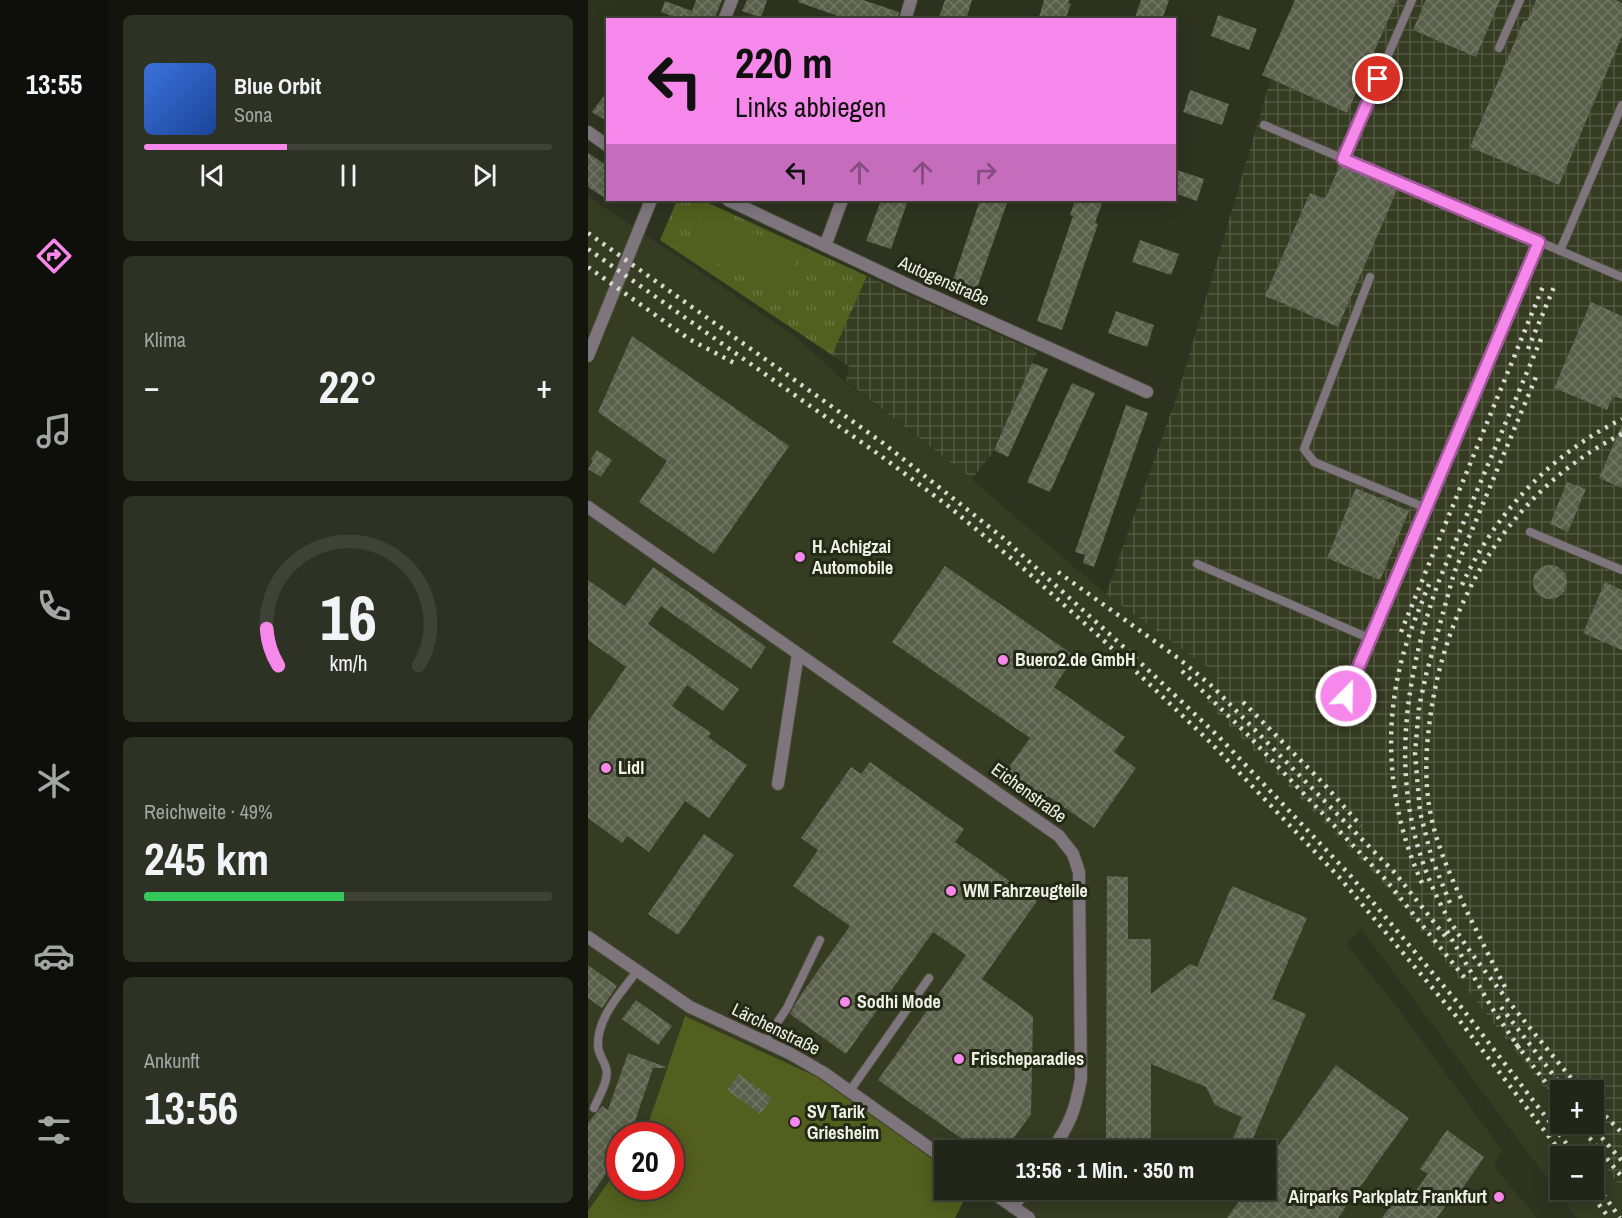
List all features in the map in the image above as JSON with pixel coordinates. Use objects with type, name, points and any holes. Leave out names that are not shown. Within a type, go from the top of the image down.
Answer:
[{"type":"street","points":[[725,18],[732,0]]},
{"type":"street","points":[[906,18],[911,0]]},
{"type":"street","points":[[588,132],[606,145]]},
{"type":"street","points":[[588,356],[651,201]]},
{"type":"street","name":"Autogenstraße","points":[[730,201],[1147,392]]},
{"type":"street","points":[[825,246],[842,201]]},
{"type":"street","name":"Eichenstraße","points":[[588,507],[1059,836],[1073,854],[1079,872],[1081,1079],[1076,1108],[1059,1140]]},
{"type":"street","points":[[778,784],[798,654]]},
{"type":"street","name":"Lärchenstraße","points":[[588,937],[698,1011],[765,1041],[824,1073],[934,1151]]},
{"type":"street","points":[[1003,1200],[1029,1218]]},
{"type":"street","points":[[1013,1207],[1018,1200]]},
{"type":"lane","points":[[1343,159],[1412,0]]},
{"type":"lane","points":[[1499,48],[1520,0]]},
{"type":"lane","points":[[1560,251],[1622,105]]},
{"type":"lane","points":[[1264,125],[1622,278]]},
{"type":"lane","points":[[1346,696],[1539,242]]},
{"type":"lane","points":[[1370,278],[1304,449],[1314,462],[1426,508]]},
{"type":"lane","points":[[1530,532],[1622,570]]},
{"type":"lane","points":[[1197,564],[1371,639]]},
{"type":"lane","points":[[765,1041],[787,1008],[820,940]]},
{"type":"lane","points":[[594,1108],[607,1075],[607,1069],[598,1050],[604,1016],[637,971]]},
{"type":"lane","points":[[849,1092],[929,978]]},
{"type":"shaded area","points":[[1294,0],[1622,0],[1622,1189],[1604,1166],[1604,1146],[1589,1146],[1580,1134],[1604,1134],[1604,1080],[1550,1080],[1550,1095],[1400,904],[1373,873],[1207,703],[1218,675],[1106,594],[1178,393]]},
{"type":"shaded area","points":[[588,196],[796,337],[844,381],[963,472],[1106,594],[1219,675],[1213,687],[1400,904],[1550,1095],[1550,1134],[1580,1134],[1589,1146],[1550,1146],[1550,1182],[1361,929],[1346,944],[1399,1010],[1502,1150],[1494,1167],[1537,1218],[1017,1218],[991,1200],[1276,1200],[1276,1140],[934,1140],[934,1160],[817,1077],[685,1016],[649,1122],[606,1122],[606,1185],[588,1211]]},
{"type":"shaded area","points":[[867,276],[1037,352],[991,455],[972,479],[846,381],[849,366],[832,355]]},
{"type":"shaded area","points":[[1604,1166],[1622,1189],[1622,1218],[1577,1218],[1564,1200],[1604,1200]]},
{"type":"green space","points":[[677,201],[704,201],[867,276],[832,355],[660,240]]},
{"type":"green space","points":[[702,211],[800,253],[784,292],[686,249]]},
{"type":"green space","name":"SV Tarik Griesheim","points":[[685,1016],[817,1077],[934,1160],[934,1200],[964,1200],[955,1218],[588,1218],[588,1211],[606,1185],[606,1200],[684,1200],[684,1122],[649,1122]]},
{"type":"building","points":[[696,0],[722,0],[715,18],[676,18],[661,12],[665,1],[692,11]]},
{"type":"building","points":[[747,0],[767,0],[761,18],[742,11]]},
{"type":"building","points":[[799,0],[863,0],[899,12],[898,18],[843,18],[798,2]]},
{"type":"building","points":[[945,0],[972,0],[967,18],[939,18]]},
{"type":"building","points":[[1044,0],[1069,0],[1068,3],[1071,4],[1066,18],[1039,18]]},
{"type":"building","points":[[1141,0],[1169,0],[1163,18],[1135,18]]},
{"type":"building","points":[[1295,0],[1397,0],[1347,113],[1262,75]]},
{"type":"building","points":[[1426,0],[1500,0],[1476,57],[1413,30]]},
{"type":"building","points":[[1536,0],[1616,0],[1622,3],[1622,36],[1559,185],[1470,147],[1524,20],[1527,21]]},
{"type":"building","points":[[1218,15],[1257,29],[1249,50],[1211,36]]},
{"type":"building","points":[[1190,90],[1229,104],[1222,125],[1183,112]]},
{"type":"building","points":[[606,93],[606,121],[592,112]]},
{"type":"building","points":[[588,153],[606,165],[606,199],[588,187]]},
{"type":"building","points":[[1340,165],[1397,190],[1338,327],[1265,296],[1310,193],[1325,199]]},
{"type":"building","points":[[1176,170],[1204,179],[1197,201],[1176,194]]},
{"type":"building","points":[[881,201],[908,201],[891,249],[866,241]]},
{"type":"building","points":[[980,201],[1008,201],[976,291],[952,283]]},
{"type":"building","points":[[1075,201],[1103,201],[1095,223],[1098,224],[1062,330],[1037,321],[1073,216],[1070,215]]},
{"type":"building","points":[[1140,240],[1179,254],[1171,275],[1132,262]]},
{"type":"building","points":[[1591,302],[1622,316],[1622,399],[1613,396],[1607,410],[1554,388]]},
{"type":"building","points":[[1116,311],[1154,325],[1147,347],[1108,333]]},
{"type":"building","points":[[632,336],[789,446],[714,554],[639,502],[667,461],[598,412]]},
{"type":"building","points":[[1032,363],[1048,369],[1008,457],[994,450]]},
{"type":"building","points":[[1072,383],[1095,393],[1050,492],[1027,482]]},
{"type":"building","points":[[1126,405],[1148,413],[1094,567],[1083,563],[1085,555],[1075,552]]},
{"type":"building","points":[[1622,425],[1622,488],[1599,478]]},
{"type":"building","points":[[597,450],[612,460],[601,477],[588,469]]},
{"type":"building","points":[[1567,482],[1586,489],[1568,532],[1550,524]]},
{"type":"building","points":[[1356,488],[1409,511],[1380,580],[1327,558]]},
{"type":"building","points":[[1550,565],[1562,570],[1567,582],[1562,594],[1550,599],[1538,594],[1533,582],[1538,570]]},
{"type":"building","points":[[945,566],[1075,656],[1054,687],[1125,737],[1114,752],[1136,768],[1094,828],[1048,796],[1041,804],[1002,777],[1030,738],[892,642]]},
{"type":"building","points":[[653,567],[766,647],[751,669],[661,606],[648,624],[739,689],[723,711],[687,685],[672,706],[711,733],[708,737],[747,765],[709,818],[685,801],[649,852],[627,836],[622,843],[588,818],[588,722],[626,667],[588,640],[588,580],[625,606]]},
{"type":"building","points":[[1605,582],[1622,590],[1622,650],[1583,633]]},
{"type":"building","points":[[870,762],[964,829],[955,842],[1037,901],[982,979],[1033,1016],[1031,1114],[1012,1140],[964,1140],[878,1080],[966,955],[933,932],[846,1054],[790,1014],[800,996],[850,926],[793,886],[818,850],[801,838],[851,767],[861,774]]},
{"type":"building","points":[[704,834],[734,855],[678,935],[648,914]]},
{"type":"building","points":[[1107,876],[1128,877],[1128,939],[1151,939],[1151,994],[1190,964],[1197,967],[1232,886],[1307,918],[1272,999],[1306,1014],[1252,1140],[1232,1140],[1242,1117],[1215,1105],[1206,1087],[1151,1064],[1151,1140],[1106,1140]]},
{"type":"building","points":[[588,965],[617,986],[602,1008],[588,998]]},
{"type":"building","points":[[636,1000],[672,1026],[658,1045],[622,1019]]},
{"type":"building","points":[[628,1053],[666,1067],[653,1068],[635,1122],[606,1122],[606,1174],[588,1200],[588,1123],[602,1106],[608,1110]]},
{"type":"building","points":[[1336,1065],[1409,1118],[1338,1218],[1227,1218],[1240,1200],[1276,1200],[1276,1149]]},
{"type":"building","points":[[739,1074],[772,1098],[760,1114],[727,1090]]},
{"type":"building","points":[[1447,1130],[1484,1157],[1458,1195],[1454,1193],[1437,1218],[1382,1218],[1399,1193],[1409,1200],[1428,1174],[1420,1169]]},
{"type":"railway","points":[[588,233],[883,443],[1002,537],[1126,649],[1219,737],[1349,874],[1458,1003],[1568,1146]]},
{"type":"railway","points":[[588,249],[947,505],[1024,569],[1101,638],[1210,742],[1340,878],[1456,1016],[1556,1146]]},
{"type":"railway","points":[[588,267],[689,339],[738,365]]},
{"type":"railway","points":[[1401,632],[1544,284]]},
{"type":"railway","points":[[1528,349],[1554,287]]},
{"type":"railway","points":[[1541,339],[1438,583],[1415,665],[1408,706],[1405,747],[1407,788],[1413,829],[1425,869],[1443,909],[1488,975],[1573,1080]]},
{"type":"railway","points":[[1450,903],[1432,859],[1420,812],[1415,753],[1419,707],[1454,573],[1536,377]]},
{"type":"railway","points":[[1462,585],[1491,534],[1528,488],[1572,450],[1596,433],[1622,419]]},
{"type":"railway","points":[[1505,987],[1452,879],[1437,839],[1430,811],[1426,774],[1427,749],[1431,712],[1440,669],[1453,627],[1471,587],[1493,549],[1519,514],[1549,483],[1584,456],[1622,434]]},
{"type":"railway","points":[[1058,572],[1178,658],[1213,687],[1395,873],[1449,941]]},
{"type":"railway","points":[[1422,883],[1411,856],[1396,801],[1391,744],[1392,716],[1402,659],[1430,582]]},
{"type":"railway","points":[[1182,671],[1246,733],[1385,879],[1468,982]]},
{"type":"railway","points":[[1243,702],[1323,783],[1361,826]]},
{"type":"railway","points":[[1447,931],[1492,1008],[1521,1051]]},
{"type":"railway","points":[[1501,1007],[1557,1080]]},
{"type":"railway","points":[[1516,1044],[1550,1088]]},
{"type":"railway","points":[[1604,1114],[1622,1133]]},
{"type":"railway","points":[[1586,1134],[1622,1177]]},
{"type":"railway","points":[[1599,1134],[1622,1161]]},
{"type":"railway","points":[[1604,1195],[1620,1218]]},
{"type":"railway","points":[[1596,1200],[1609,1218]]},
{"type":"place","name":"H. Achigzai Automobile","points":[[800,557]]},
{"type":"place","name":"Buero2.de GmbH","points":[[1003,660]]},
{"type":"place","name":"Lidl","points":[[606,768]]},
{"type":"place","name":"WM Fahrzeugteile","points":[[951,891]]},
{"type":"place","name":"Sodhi Mode","points":[[845,1002]]},
{"type":"place","name":"Frischeparadies","points":[[959,1059]]},
{"type":"place","name":"SV Tarik Griesheim","points":[[795,1122]]},
{"type":"place","name":"Airparks Parkplatz Frankfurt","points":[[1499,1197]]},
{"type":"route","points":[[1346,696],[1539,242],[1343,159],[1378,79]]}]
